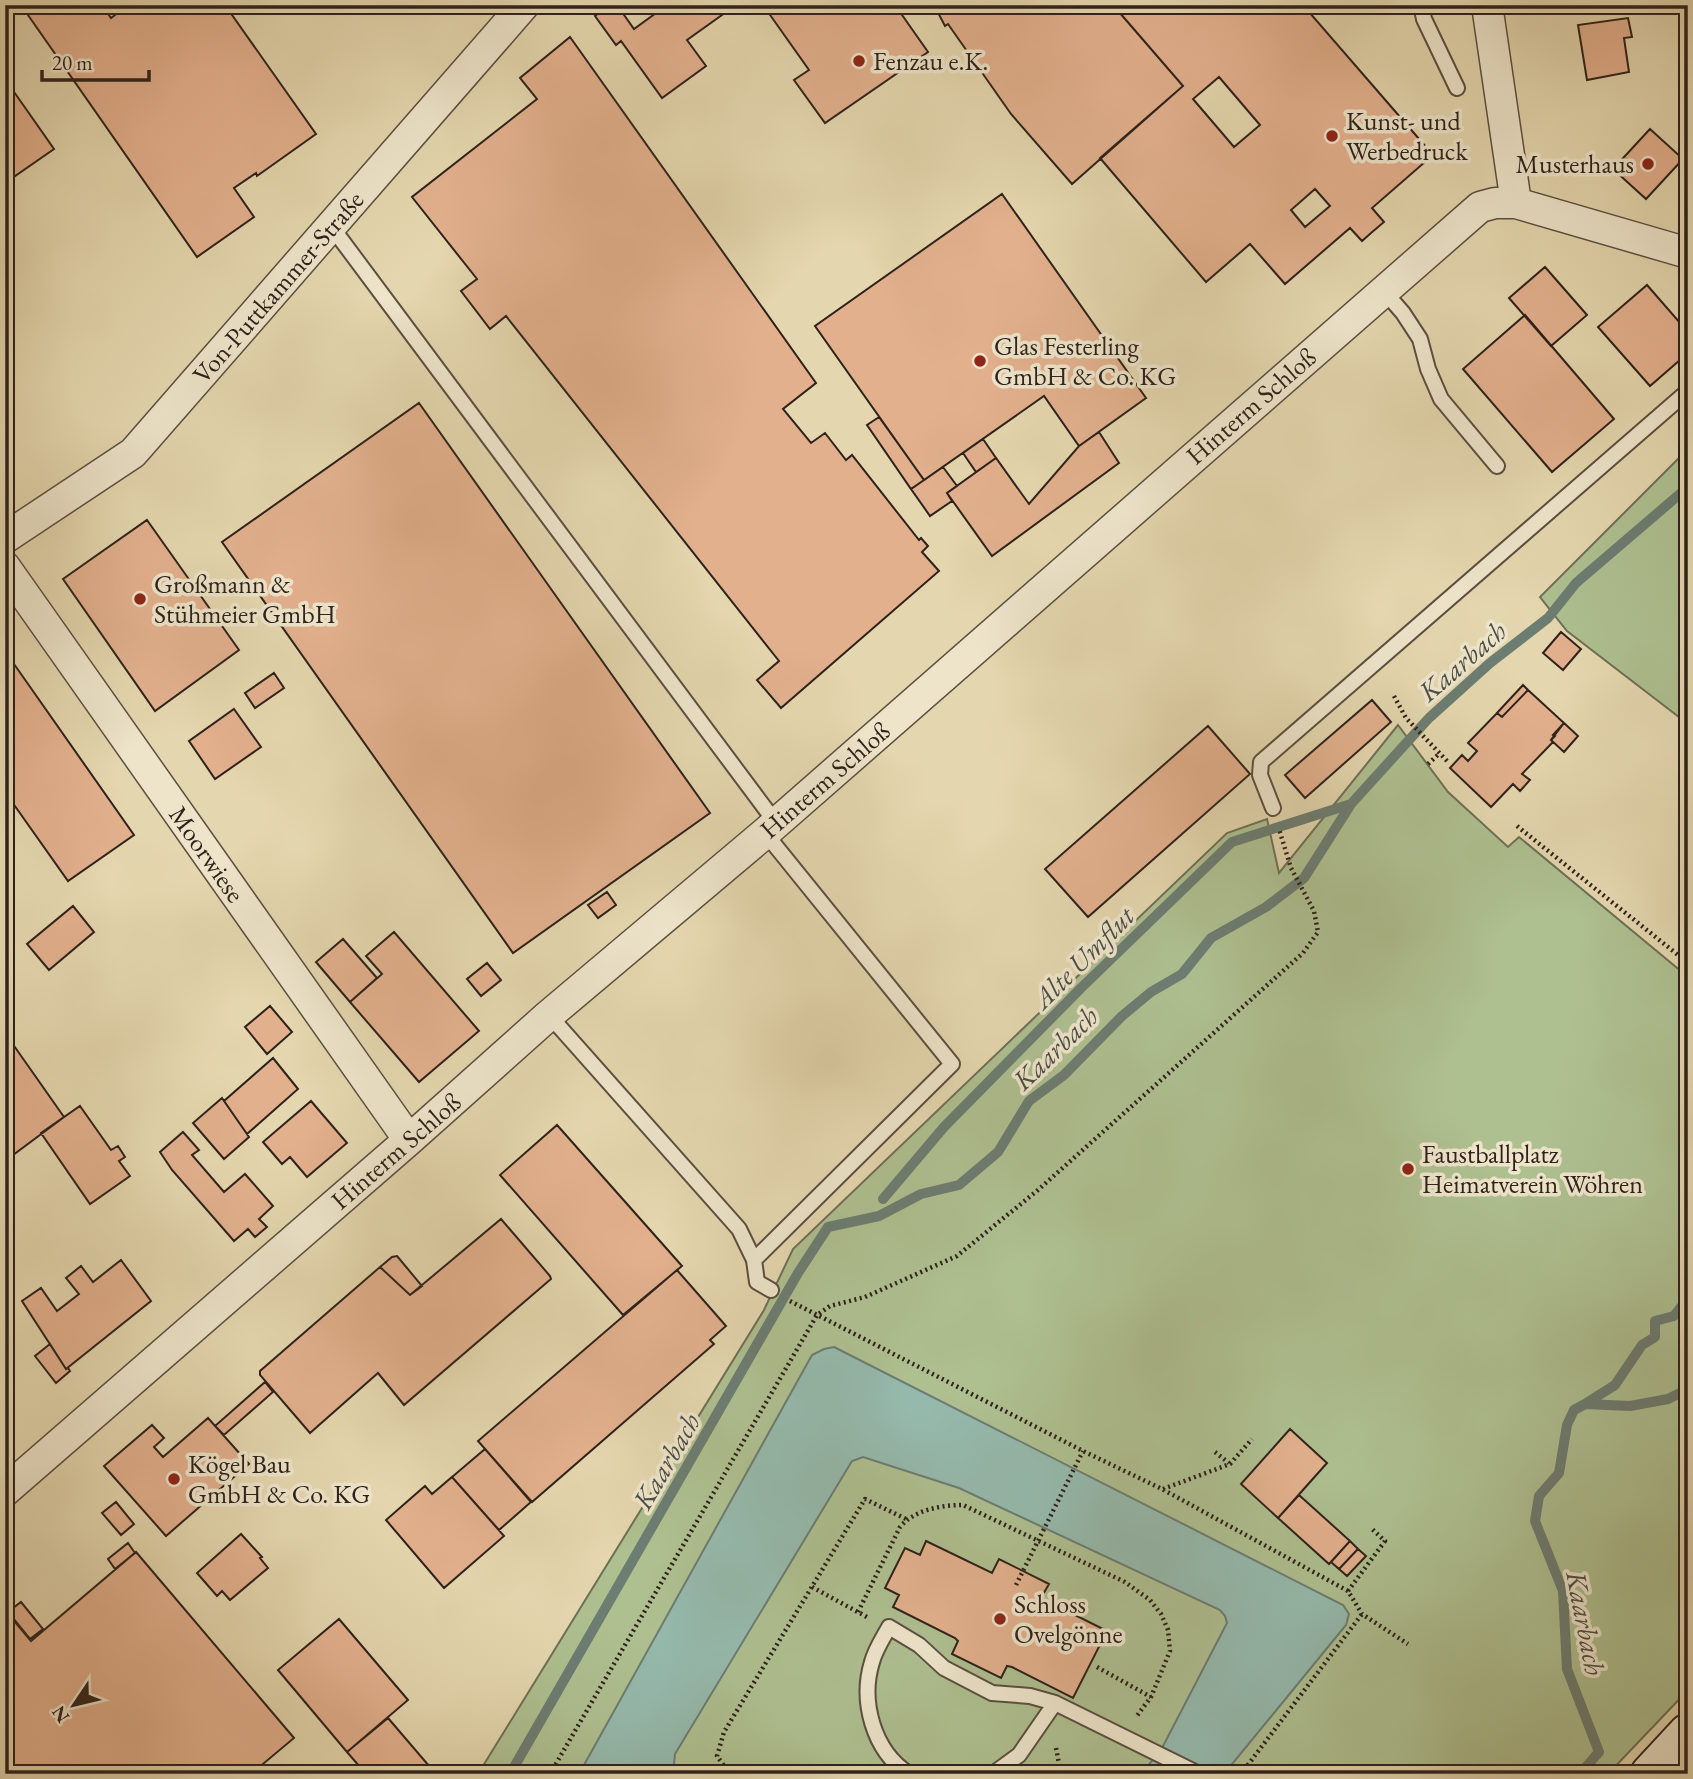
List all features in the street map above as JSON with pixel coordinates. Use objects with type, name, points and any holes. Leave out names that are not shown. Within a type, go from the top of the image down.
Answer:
[{"type":"main road","points":[[1650,1774],[1688,1733]]},
{"type":"street","name":"Von-Puttkammer-Straße","points":[[5,538],[133,453],[524,5]]},
{"type":"street","points":[[1487,5],[1516,203]]},
{"type":"street","name":"Hinterm Schloß","points":[[5,1491],[549,1015],[770,828],[1479,206],[1516,203],[1688,253]]},
{"type":"street","name":"Moorwiese","points":[[5,567],[409,1140]]},
{"type":"lane","points":[[1421,5],[1424,19],[1457,88]]},
{"type":"lane","points":[[331,226],[770,828],[952,1064],[754,1260]]},
{"type":"lane","points":[[1383,290],[1403,313],[1420,339],[1428,369],[1441,399],[1497,466]]},
{"type":"lane","points":[[1273,808],[1260,775],[1261,762],[1688,391]]},
{"type":"lane","points":[[549,1015],[739,1229],[754,1260],[757,1282],[771,1290]]},
{"type":"lane","points":[[909,1774],[892,1759],[882,1745],[870,1717],[867,1697],[872,1662],[889,1627],[919,1645],[944,1668],[992,1693],[1030,1696],[1055,1703],[1199,1774]]},
{"type":"lane","points":[[993,1774],[1019,1755],[1055,1703]]},
{"type":"path","points":[[1394,696],[1406,718],[1448,762]]},
{"type":"path","points":[[1428,764],[1438,751]]},
{"type":"path","points":[[1517,827],[1688,963]]},
{"type":"path","points":[[550,1774],[817,1315],[830,1306],[865,1297],[957,1256],[1038,1190],[1303,953],[1318,932],[1314,911],[1291,868],[1283,841]]},
{"type":"path","points":[[809,1312],[1163,1489],[1348,1591],[1362,1614],[1408,1644]]},
{"type":"path","points":[[1163,1489],[1230,1464],[1252,1439]]},
{"type":"path","points":[[1016,1586],[1083,1451]]},
{"type":"path","points":[[1215,1452],[1230,1464]]},
{"type":"path","points":[[730,1774],[718,1756],[724,1732],[865,1499],[906,1519]]},
{"type":"path","points":[[858,1612],[906,1519],[938,1508],[962,1505],[1125,1582],[1150,1600],[1161,1614],[1168,1630],[1171,1651],[1151,1697],[1124,1739]]},
{"type":"path","points":[[1348,1591],[1385,1541],[1372,1529]]},
{"type":"path","points":[[813,1587],[889,1627]]},
{"type":"path","points":[[1241,1774],[1362,1614]]},
{"type":"path","points":[[1097,1667],[1151,1697]]},
{"type":"green space","points":[[1688,449],[1688,724],[1567,631],[1540,597]]},
{"type":"green space","points":[[1398,725],[1448,792],[1508,847],[1519,837],[1688,977],[1688,1690],[1608,1774],[478,1774],[764,1310],[793,1249],[1227,833],[1267,819],[1279,873]]},
{"type":"water","points":[[834,1347],[1343,1605],[1349,1614],[1346,1625],[1224,1774],[1141,1774],[1161,1750],[1227,1623],[1220,1610],[959,1488],[863,1457],[852,1461],[675,1754],[674,1764],[684,1774],[579,1774],[812,1355]]},
{"type":"building","points":[[21,5],[102,5],[111,18],[128,5],[225,5],[316,134],[257,176],[256,173],[234,188],[254,217],[197,257]]},
{"type":"building","points":[[610,5],[617,5],[634,29],[667,5],[736,5],[687,40],[706,66],[662,98],[621,41],[616,45],[595,16]]},
{"type":"building","name":"Fenzau e.K.","points":[[763,5],[895,5],[928,52],[825,123],[794,80],[809,70]]},
{"type":"building","points":[[934,5],[1113,5],[1183,86],[1072,184],[1011,114],[948,24],[945,26]]},
{"type":"building","name":"Kunst- und Werbedruck","points":[[1113,5],[1303,5],[1433,155],[1372,208],[1384,222],[1362,241],[1350,228],[1285,284],[1250,244],[1206,282],[1100,158],[1183,86]],"holes":[[[1219,77],[1260,125],[1234,147],[1193,99]],[[1315,189],[1330,206],[1305,227],[1291,210]]]},
{"type":"building","points":[[1628,18],[1632,37],[1624,38],[1629,72],[1587,80],[1578,25]]},
{"type":"building","points":[[570,37],[816,383],[783,409],[811,443],[825,433],[846,460],[852,455],[919,540],[921,538],[928,546],[922,552],[939,571],[781,708],[757,680],[779,661],[506,316],[490,329],[461,291],[477,279],[412,197],[537,99],[520,78]]},
{"type":"building","points":[[5,79],[54,149],[5,183]]},
{"type":"building","name":"Musterhaus","points":[[1650,129],[1683,159],[1646,199],[1613,169]]},
{"type":"building","name":"Glas Festerling GmbH & Co. KG","points":[[1002,194],[1146,398],[1079,446],[1044,396],[924,480],[815,326]]},
{"type":"building","points":[[1545,267],[1587,315],[1551,346],[1509,298]]},
{"type":"building","points":[[1647,285],[1688,332],[1688,353],[1650,386],[1598,327]]},
{"type":"building","points":[[1525,315],[1614,419],[1552,472],[1463,369]]},
{"type":"building","points":[[419,403],[710,813],[513,953],[222,542]]},
{"type":"building","points":[[879,417],[924,480],[911,489],[867,425]]},
{"type":"building","points":[[1099,432],[1119,463],[992,556],[947,493],[996,458],[1029,504],[1079,446]]},
{"type":"building","points":[[983,439],[996,458],[976,472],[963,453]]},
{"type":"building","points":[[943,467],[957,486],[947,493],[952,501],[930,516],[911,489]]},
{"type":"building","name":"Großmann & Stühmeier GmbH","points":[[147,520],[239,650],[155,711],[63,579]]},
{"type":"building","points":[[1561,632],[1581,649],[1563,670],[1543,653]]},
{"type":"building","points":[[14,664],[134,835],[68,881],[5,792],[5,671]]},
{"type":"building","points":[[274,673],[284,688],[255,708],[245,693]]},
{"type":"building","points":[[1523,685],[1528,690],[1502,717],[1497,713]]},
{"type":"building","points":[[1528,690],[1564,723],[1553,735],[1553,742],[1522,774],[1530,780],[1520,791],[1513,784],[1491,807],[1450,768],[1462,755],[1468,761],[1477,751],[1468,743],[1497,713],[1502,717]]},
{"type":"building","points":[[1372,700],[1391,722],[1305,798],[1285,775]]},
{"type":"building","points":[[234,709],[261,747],[215,779],[189,741]]},
{"type":"building","points":[[1564,723],[1578,736],[1564,752],[1551,740]]},
{"type":"building","points":[[1208,726],[1250,774],[1088,917],[1045,869]]},
{"type":"building","points":[[607,892],[616,905],[598,918],[588,905]]},
{"type":"building","points":[[73,906],[94,932],[49,970],[27,944]]},
{"type":"building","points":[[394,932],[479,1031],[419,1082],[350,1002],[382,974],[366,956]]},
{"type":"building","points":[[343,939],[377,978],[350,1002],[316,962]]},
{"type":"building","points":[[487,963],[501,980],[481,996],[467,979]]},
{"type":"building","points":[[270,1006],[292,1032],[267,1054],[245,1027]]},
{"type":"building","points":[[5,1033],[64,1117],[5,1161]]},
{"type":"building","points":[[273,1058],[298,1089],[247,1134],[224,1101]]},
{"type":"building","points":[[222,1098],[249,1137],[224,1159],[193,1123]]},
{"type":"building","points":[[311,1101],[347,1143],[307,1177],[290,1157],[282,1164],[263,1142]]},
{"type":"building","points":[[80,1106],[111,1150],[118,1146],[125,1157],[119,1161],[130,1176],[90,1204],[41,1133]]},
{"type":"building","points":[[557,1125],[682,1266],[623,1315],[500,1175]]},
{"type":"building","points":[[183,1132],[199,1150],[192,1155],[224,1192],[245,1174],[273,1206],[259,1219],[267,1227],[255,1237],[248,1229],[234,1241],[172,1170],[160,1152]]},
{"type":"building","points":[[501,1219],[551,1279],[404,1405],[378,1373],[310,1433],[260,1375],[260,1371],[380,1267],[410,1295]]},
{"type":"building","points":[[397,1256],[422,1286],[410,1295],[380,1267]]},
{"type":"building","points":[[121,1260],[151,1301],[66,1369],[22,1301],[41,1288],[57,1311],[79,1294],[66,1278],[81,1266],[93,1282]]},
{"type":"building","points":[[677,1270],[726,1326],[710,1340],[714,1344],[532,1502],[478,1441]]},
{"type":"building","points":[[50,1344],[70,1371],[56,1383],[35,1356]]},
{"type":"building","points":[[265,1382],[273,1392],[224,1435],[215,1426]]},
{"type":"building","name":"Kögel Bau GmbH & Co. KG","points":[[208,1418],[249,1464],[166,1536],[104,1466],[152,1425],[164,1438],[154,1447],[163,1457]]},
{"type":"building","points":[[1290,1429],[1327,1463],[1278,1518],[1241,1484]]},
{"type":"building","points":[[485,1449],[531,1502],[499,1530],[452,1477]]},
{"type":"building","points":[[452,1477],[504,1536],[444,1588],[386,1520],[425,1486],[432,1494]]},
{"type":"building","points":[[1299,1495],[1350,1541],[1329,1564],[1278,1518]]},
{"type":"building","points":[[116,1502],[134,1524],[121,1535],[102,1513]]},
{"type":"building","points":[[241,1534],[262,1557],[260,1558],[268,1568],[230,1600],[222,1591],[217,1596],[197,1573]]},
{"type":"building","name":"Schloss Ovelgönne","points":[[926,1541],[992,1573],[999,1559],[1049,1584],[1041,1598],[1107,1631],[1073,1698],[1012,1667],[1007,1666],[1001,1678],[952,1654],[958,1641],[955,1638],[893,1607],[899,1595],[885,1588],[905,1548],[920,1555]]},
{"type":"building","points":[[1350,1541],[1358,1549],[1339,1569],[1331,1562]]},
{"type":"building","points":[[128,1543],[135,1553],[115,1569],[108,1559]]},
{"type":"building","points":[[1358,1549],[1366,1556],[1347,1576],[1339,1569]]},
{"type":"building","points":[[136,1552],[294,1738],[251,1774],[17,1774],[5,1760],[5,1610],[31,1641]]},
{"type":"building","points":[[21,1602],[43,1629],[30,1639],[8,1612]]},
{"type":"building","points":[[339,1619],[408,1700],[347,1752],[278,1670]]},
{"type":"building","points":[[388,1718],[436,1774],[366,1774],[347,1752]]},
{"type":"waterway","name":"Kaarbach","points":[[510,1774],[798,1273],[828,1227],[879,1216],[921,1194],[959,1185],[998,1152],[1029,1101],[1064,1075],[1122,1016],[1151,992],[1182,974],[1211,938],[1266,907],[1304,878],[1351,804],[1429,718],[1490,663],[1548,618],[1576,583],[1688,487]]},
{"type":"waterway","name":"Alte Umflut","points":[[883,1199],[944,1127],[1081,988],[1232,842],[1351,804]]},
{"type":"waterway","name":"Kaarbach","points":[[1585,1404],[1615,1385],[1642,1345],[1655,1337],[1655,1321],[1674,1316],[1688,1298]]},
{"type":"waterway","name":"Kaarbach","points":[[1580,1774],[1599,1752],[1567,1669],[1563,1591],[1535,1521],[1539,1496],[1559,1473],[1567,1425],[1574,1410],[1585,1404],[1630,1406],[1668,1399],[1688,1389]]},
{"type":"place","name":"Fenzau e.K.","points":[[859,61]]},
{"type":"place","name":"Kunst- und Werbedruck","points":[[1332,136]]},
{"type":"place","name":"Musterhaus","points":[[1648,164]]},
{"type":"place","name":"Glas Festerling GmbH & Co. KG","points":[[980,361]]},
{"type":"place","name":"Großmann & Stühmeier GmbH","points":[[140,599]]},
{"type":"place","name":"Faustballplatz Heimatverein Wöhren","points":[[1408,1169]]},
{"type":"place","name":"Kögel Bau GmbH & Co. KG","points":[[174,1479]]},
{"type":"place","name":"Schloss Ovelgönne","points":[[1000,1619]]}]
